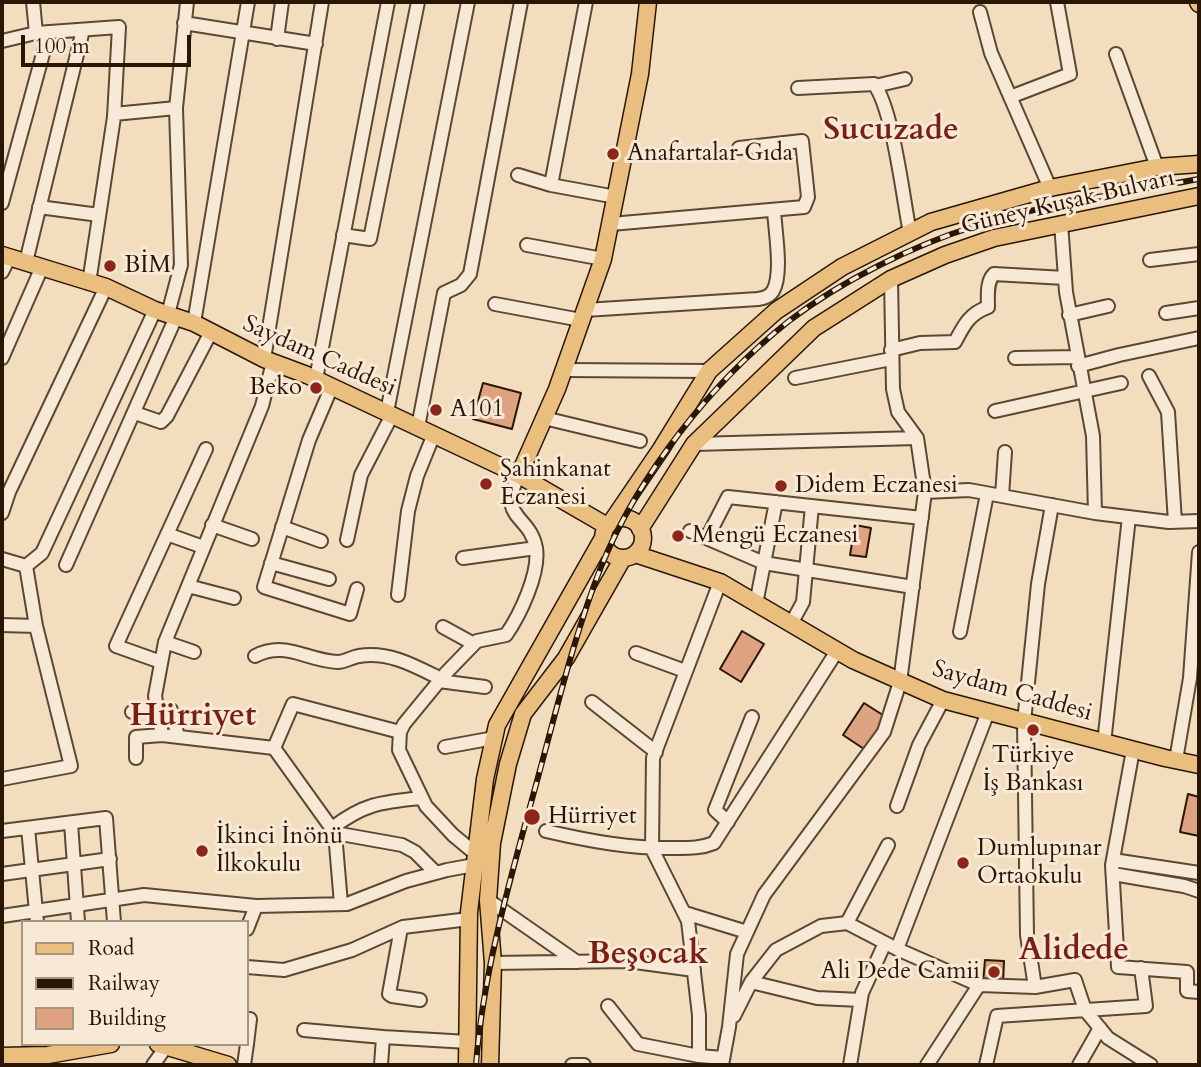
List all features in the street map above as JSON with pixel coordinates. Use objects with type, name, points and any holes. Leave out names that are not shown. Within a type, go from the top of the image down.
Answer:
[{"type":"main road","points":[[519,475],[564,370],[603,258],[640,74],[648,2]]},
{"type":"main road","name":"Güney Kuşak Bulvarı","points":[[467,1065],[468,919],[485,779],[497,725],[577,587],[607,528],[661,449],[709,371],[776,311],[842,267],[931,222],[1050,188],[1157,167],[1199,164]]},
{"type":"main road","name":"Güney Kuşak Bulvarı","points":[[641,533],[694,444],[814,328],[891,279],[944,255],[994,238],[1199,196]]},
{"type":"main road","name":"Saydam Caddesi","points":[[4,262],[26,262],[106,287],[166,314],[194,323],[268,361],[332,386],[519,475],[607,528]]},
{"type":"main road","points":[[629,556],[611,554],[607,550],[607,528],[618,519],[631,520],[671,565]]},
{"type":"main road","points":[[491,1065],[494,963],[488,900],[492,843],[508,764],[523,714],[566,657],[629,556],[639,549],[641,533]]},
{"type":"main road","name":"Saydam Caddesi","points":[[629,556],[671,565],[720,582],[837,651],[943,700],[1199,765]]},
{"type":"main road","points":[[2,1056],[49,1055],[88,1046]]},
{"type":"main road","points":[[166,1046],[186,1059],[228,1065]]},
{"type":"street","points":[[2,203],[43,33],[33,2]]},
{"type":"street","points":[[66,565],[135,413],[181,265],[176,108],[187,2]]},
{"type":"street","points":[[194,323],[248,2]]},
{"type":"street","points":[[276,38],[282,2]]},
{"type":"street","points":[[162,735],[155,695],[165,642],[262,407],[322,2]]},
{"type":"street","points":[[316,379],[388,2]]},
{"type":"street","points":[[343,235],[370,239],[418,2]]},
{"type":"street","points":[[347,540],[361,475],[390,413],[468,2]]},
{"type":"street","points":[[418,427],[444,293],[461,285],[470,274],[521,2]]},
{"type":"street","points":[[551,185],[586,2]]},
{"type":"street","points":[[1010,97],[1070,74],[1057,2]]},
{"type":"street","points":[[980,12],[991,52],[1050,188]]},
{"type":"street","points":[[184,23],[316,44]]},
{"type":"street","points":[[2,41],[43,33],[119,27],[114,114],[89,283]]},
{"type":"street","points":[[26,262],[83,30]]},
{"type":"street","points":[[1116,54],[1157,167]]},
{"type":"street","points":[[798,88],[876,86],[905,79]]},
{"type":"street","points":[[876,86],[888,122],[910,233]]},
{"type":"street","points":[[114,114],[176,108]]},
{"type":"street","points":[[611,224],[804,207],[808,197],[802,141],[739,148]]},
{"type":"street","points":[[517,175],[551,185],[616,197]]},
{"type":"street","points":[[39,207],[99,215]]},
{"type":"street","points":[[495,304],[583,315],[768,297],[774,289],[778,270],[774,210]]},
{"type":"street","points":[[1061,223],[1069,315],[1093,436],[1095,513]]},
{"type":"street","points":[[527,245],[603,258]]},
{"type":"street","points":[[1150,260],[1199,254]]},
{"type":"street","points":[[2,358],[42,267]]},
{"type":"street","points":[[795,378],[891,355],[919,343],[955,342],[967,320],[988,307],[988,288],[994,274],[1065,278]]},
{"type":"street","points":[[608,1006],[638,1044],[723,1062],[737,954],[764,895],[884,732],[901,682],[925,492],[917,438],[898,412],[892,389],[891,279]]},
{"type":"street","points":[[2,513],[9,492],[106,287]]},
{"type":"street","points":[[1069,315],[1108,306]]},
{"type":"street","points":[[1166,313],[1199,308]]},
{"type":"street","points":[[26,566],[42,553],[166,314]]},
{"type":"street","points":[[135,413],[161,422],[167,416],[211,332]]},
{"type":"street","points":[[1015,358],[1077,361],[1199,338]]},
{"type":"street","points":[[564,370],[709,371]]},
{"type":"street","points":[[1149,376],[1168,412],[1175,522]]},
{"type":"street","points":[[995,411],[1121,383]]},
{"type":"street","points":[[332,386],[309,440],[264,587],[351,614],[357,589]]},
{"type":"street","points":[[544,418],[640,441]]},
{"type":"street","points":[[398,595],[410,502],[434,434]]},
{"type":"street","points":[[694,444],[917,438]]},
{"type":"street","points":[[162,662],[116,646],[206,449]]},
{"type":"street","points":[[1002,496],[1005,452]]},
{"type":"street","points":[[2,916],[37,916],[77,905],[144,895],[256,906],[341,904],[475,860],[426,806],[399,750],[400,732],[440,680],[477,641],[506,635],[517,620],[532,584],[536,548],[510,502],[510,492],[519,475]]},
{"type":"street","points":[[925,492],[969,490],[1095,513],[1175,522],[1199,521]]},
{"type":"street","points":[[960,632],[987,494]]},
{"type":"street","points":[[707,538],[728,497],[922,518]]},
{"type":"street","points":[[757,604],[776,502]]},
{"type":"street","points":[[1035,987],[1027,935],[1024,722],[1038,584],[1052,505]]},
{"type":"street","points":[[791,624],[803,602],[811,506]]},
{"type":"street","points":[[1104,743],[1129,517]]},
{"type":"street","points":[[212,525],[252,539]]},
{"type":"street","points":[[282,527],[321,541]]},
{"type":"street","points":[[690,531],[764,563],[913,587]]},
{"type":"street","points":[[167,534],[203,547]]},
{"type":"street","points":[[463,558],[536,548]]},
{"type":"street","points":[[1176,760],[1190,678],[1199,552]]},
{"type":"street","points":[[2,559],[26,566]]},
{"type":"street","points":[[271,563],[329,579]]},
{"type":"street","points":[[2,779],[71,766],[36,626],[26,566]]},
{"type":"street","points":[[699,1056],[699,1015],[688,921],[652,849],[653,758],[720,582]]},
{"type":"street","points":[[188,586],[234,598]]},
{"type":"street","points":[[2,625],[36,626]]},
{"type":"street","points":[[443,627],[474,645]]},
{"type":"street","points":[[165,642],[194,652]]},
{"type":"street","points":[[255,656],[267,650],[283,649],[340,663],[359,656],[380,655],[401,660],[440,680],[485,687]]},
{"type":"street","points":[[546,831],[598,843],[652,849],[705,847],[714,843],[837,651]]},
{"type":"street","points":[[636,653],[685,671]]},
{"type":"street","points":[[897,806],[919,745],[943,700]]},
{"type":"street","points":[[592,702],[656,751]]},
{"type":"street","points":[[274,748],[293,704],[400,732]]},
{"type":"street","points":[[132,712],[157,706]]},
{"type":"street","points":[[171,710],[178,736]]},
{"type":"street","points":[[897,950],[988,712]]},
{"type":"street","points":[[728,822],[715,810],[752,717]]},
{"type":"street","points":[[136,758],[136,737],[162,735],[274,748],[333,831],[341,904]]},
{"type":"street","points":[[445,747],[494,738]]},
{"type":"street","points":[[1133,750],[1113,860],[1118,967],[1187,972],[1187,990],[1199,992]]},
{"type":"street","points":[[333,831],[364,807],[422,798]]},
{"type":"street","points":[[2,831],[106,818],[114,920]]},
{"type":"street","points":[[71,822],[78,920]]},
{"type":"street","points":[[28,828],[37,916]]},
{"type":"street","points":[[333,831],[402,845],[415,852],[436,873]]},
{"type":"street","points":[[847,923],[888,845]]},
{"type":"street","points":[[2,874],[110,859]]},
{"type":"street","points":[[1113,860],[1199,873]]},
{"type":"street","points":[[1113,874],[1199,891]]},
{"type":"street","points":[[488,900],[577,962]]},
{"type":"street","points":[[248,926],[256,906]]},
{"type":"street","points":[[685,914],[747,932]]},
{"type":"street","points":[[248,967],[284,970],[352,950],[401,928],[468,919]]},
{"type":"street","points":[[729,1027],[751,982],[776,950],[821,926],[847,923],[897,950],[979,985],[1035,987],[1075,980],[1086,1010],[1108,1038],[1151,1065]]},
{"type":"street","points":[[401,928],[389,994],[420,1000]]},
{"type":"street","points":[[850,1065],[861,1000],[884,943]]},
{"type":"street","points":[[494,963],[628,961],[694,970]]},
{"type":"street","points":[[986,1065],[997,1016],[1146,1006],[1141,968]]},
{"type":"street","points":[[751,982],[817,998],[861,1000]]},
{"type":"street","points":[[927,1065],[979,985]]},
{"type":"street","points":[[248,1036],[250,1019]]},
{"type":"street","points":[[1079,1065],[1100,1028]]},
{"type":"street","points":[[304,1030],[468,1042]]},
{"type":"street","points":[[381,1065],[383,1037]]},
{"type":"street","points":[[153,1065],[163,1046]]},
{"type":"street","points":[[244,1065],[247,1046]]},
{"type":"street","points":[[686,1065],[699,1056]]},
{"type":"street","points":[[572,1065],[584,1065]]},
{"type":"building","points":[[483,383],[521,393],[512,429],[473,419]]},
{"type":"building","points":[[855,525],[871,528],[866,557],[850,555]]},
{"type":"building","points":[[742,631],[764,644],[741,682],[720,669]]},
{"type":"building","points":[[864,703],[886,717],[864,749],[843,735]]},
{"type":"building","points":[[1188,794],[1199,797],[1199,836],[1180,832]]},
{"type":"building","name":"Ali Dede Camii","points":[[985,960],[1004,961],[1003,984],[983,983]]},
{"type":"railway","points":[[476,1065],[486,987],[503,909],[584,613],[601,567],[635,498],[656,465],[705,401],[760,345],[809,306],[902,254],[951,234],[1030,211],[1199,179]]},
{"type":"place","name":"Anafartalar Gıda","points":[[613,154]]},
{"type":"place","name":"BİM","points":[[110,266]]},
{"type":"place","name":"Beko","points":[[316,388]]},
{"type":"place","name":"A101","points":[[436,410]]},
{"type":"place","name":"Şahinkanat Eczanesi","points":[[486,484]]},
{"type":"place","name":"Didem Eczanesi","points":[[781,486]]},
{"type":"place","name":"Mengü Eczanesi","points":[[678,536]]},
{"type":"place","name":"Türkiye İş Bankası","points":[[1033,730]]},
{"type":"place","name":"Hürriyet","points":[[532,817]]},
{"type":"place","name":"İkinci İnönü İlkokulu","points":[[202,851]]},
{"type":"place","name":"Dumlupınar Ortaokulu","points":[[963,863]]},
{"type":"place","name":"Ali Dede Camii","points":[[994,972]]},
{"type":"district","name":"Sucuzade","points":[[891,132]]},
{"type":"district","name":"Hürriyet","points":[[193,718]]},
{"type":"district","name":"Alidede","points":[[1074,952]]},
{"type":"district","name":"Beşocak","points":[[648,956]]}]
